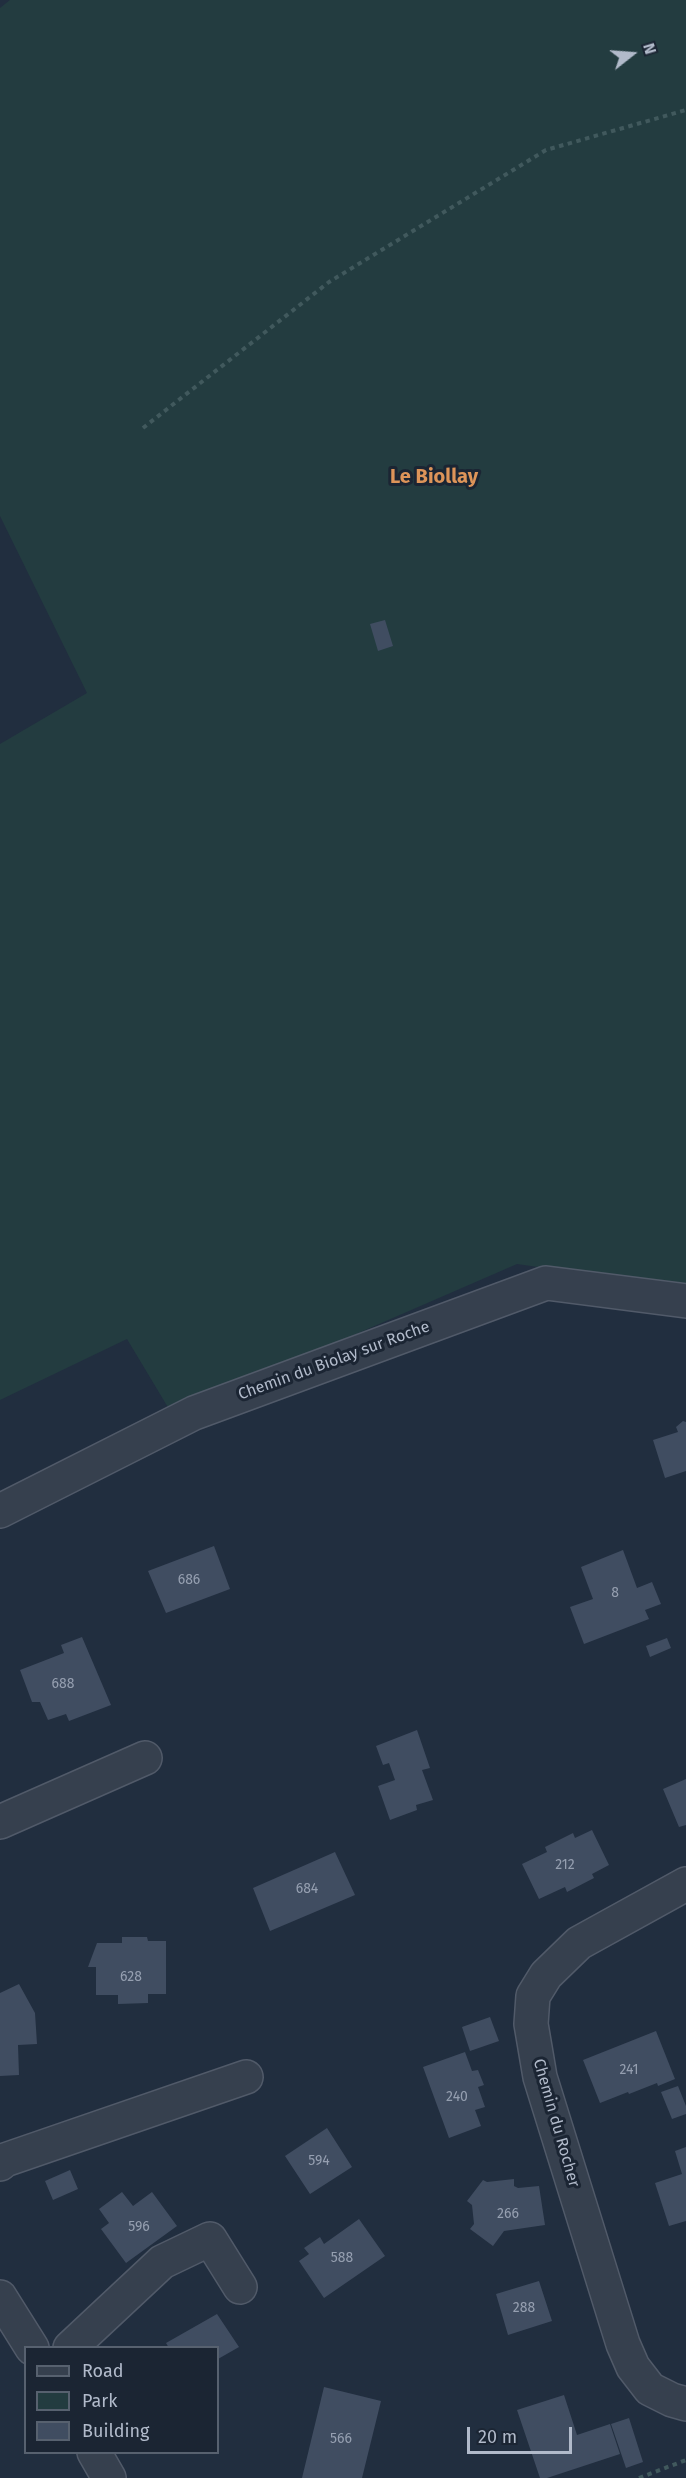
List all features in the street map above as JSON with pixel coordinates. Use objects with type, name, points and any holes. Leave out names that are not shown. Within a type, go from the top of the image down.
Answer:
[{"type":"street","name":"Chemin du Biolay sur Roche","points":[[0,1511],[194,1413],[546,1283],[686,1301]]},
{"type":"street","points":[[0,1822],[145,1758]]},
{"type":"street","name":"Chemin du Rocher","points":[[686,1884],[579,1943],[546,1975],[533,1996],[531,2024],[540,2077],[623,2344],[633,2367],[650,2389],[686,2404]]},
{"type":"street","points":[[0,2164],[5,2160],[246,2077]]},
{"type":"street","points":[[72,2346],[162,2262],[210,2239],[240,2287]]},
{"type":"street","points":[[0,2297],[31,2346]]},
{"type":"street","points":[[95,2454],[109,2478]]},
{"type":"path","points":[[143,428],[329,282],[546,150],[686,110]]},
{"type":"path","points":[[639,2478],[686,2460]]},
{"type":"green space","points":[[10,0],[686,0],[686,1288],[517,1264],[172,1414],[127,1339],[0,1400],[0,744],[87,693],[0,516],[0,8]]},
{"type":"building","points":[[385,620],[393,646],[378,651],[370,624]]},
{"type":"building","points":[[683,1421],[686,1422],[686,1471],[665,1478],[653,1440],[678,1432],[676,1427]]},
{"type":"building","points":[[214,1546],[230,1589],[166,1613],[148,1571]]},
{"type":"building","points":[[623,1550],[637,1588],[652,1582],[661,1604],[645,1610],[649,1619],[584,1644],[570,1607],[593,1599],[581,1567]]},
{"type":"building","points":[[82,1637],[111,1705],[69,1721],[66,1714],[48,1720],[40,1702],[32,1702],[20,1670],[64,1653],[61,1645]]},
{"type":"building","points":[[667,1638],[671,1648],[650,1657],[646,1646]]},
{"type":"building","points":[[417,1730],[430,1768],[422,1770],[433,1800],[416,1805],[417,1810],[390,1820],[378,1786],[395,1780],[389,1763],[383,1765],[376,1746]]},
{"type":"building","points":[[686,1779],[686,1825],[679,1827],[663,1789]]},
{"type":"building","points":[[592,1830],[609,1865],[592,1874],[594,1878],[567,1892],[565,1887],[539,1899],[522,1864],[547,1852],[545,1847],[573,1833],[575,1838]]},
{"type":"building","points":[[335,1852],[355,1895],[270,1931],[253,1888]]},
{"type":"building","points":[[122,1937],[147,1937],[148,1941],[166,1941],[166,1994],[148,1994],[148,2003],[118,2004],[118,1995],[96,1995],[96,1967],[88,1967],[97,1943],[122,1943]]},
{"type":"building","points":[[19,1984],[35,2013],[37,2044],[18,2045],[19,2075],[0,2076],[0,1993]]},
{"type":"building","points":[[490,2017],[499,2041],[470,2051],[462,2027]]},
{"type":"building","points":[[656,2031],[675,2079],[658,2086],[657,2083],[629,2094],[628,2092],[600,2103],[583,2060]]},
{"type":"building","points":[[465,2052],[472,2071],[478,2070],[484,2085],[478,2087],[485,2107],[475,2110],[481,2126],[449,2138],[423,2067]]},
{"type":"building","points":[[678,2086],[686,2106],[686,2114],[672,2119],[661,2092]]},
{"type":"building","points":[[327,2128],[352,2167],[310,2194],[285,2156]]},
{"type":"building","points":[[686,2147],[686,2221],[669,2226],[655,2183],[682,2174],[675,2151]]},
{"type":"building","points":[[70,2170],[78,2189],[53,2200],[45,2181]]},
{"type":"building","points":[[514,2179],[514,2186],[518,2188],[539,2186],[545,2225],[504,2231],[493,2246],[470,2229],[474,2224],[472,2205],[467,2201],[483,2180],[487,2182]]},
{"type":"building","points":[[122,2192],[133,2206],[152,2192],[177,2226],[126,2263],[101,2229],[109,2223],[99,2209]]},
{"type":"building","points":[[359,2219],[385,2256],[324,2298],[299,2261],[309,2254],[304,2248],[320,2237],[324,2244]]},
{"type":"building","points":[[539,2281],[552,2321],[508,2335],[496,2294]]},
{"type":"building","points":[[217,2314],[239,2347],[219,2358],[219,2346],[168,2346],[166,2343]]},
{"type":"building","points":[[324,2387],[381,2401],[362,2478],[302,2478]]},
{"type":"building","points":[[564,2395],[577,2435],[610,2424],[620,2454],[547,2478],[540,2478],[517,2410]]},
{"type":"building","points":[[629,2418],[643,2462],[626,2468],[611,2424]]},
{"type":"district","name":"Le Biollay","points":[[434,477]]}]
